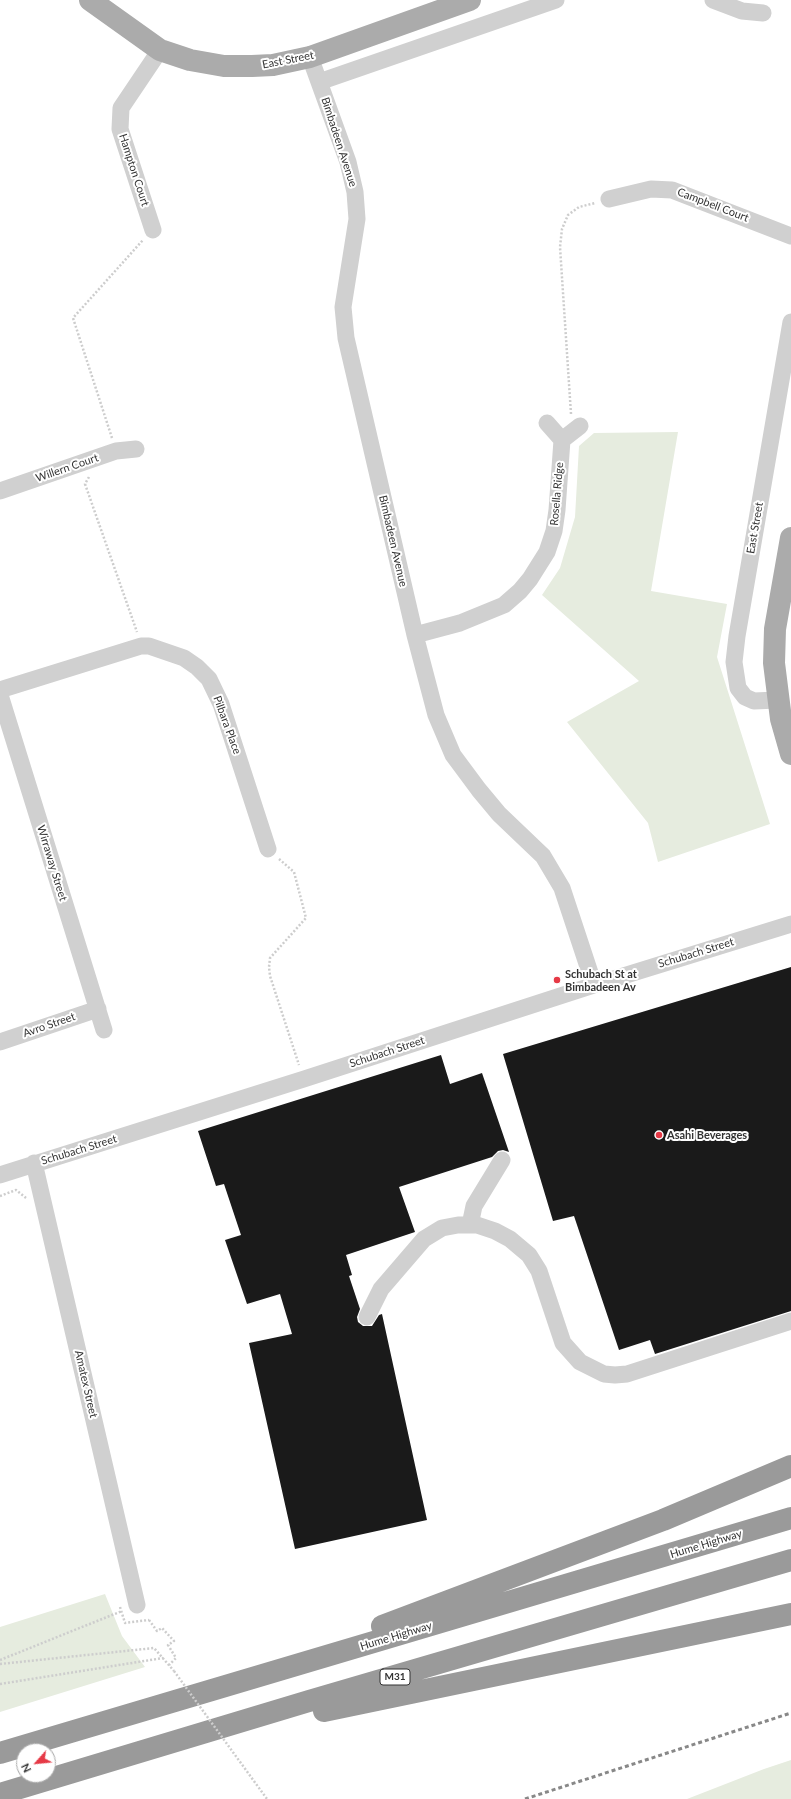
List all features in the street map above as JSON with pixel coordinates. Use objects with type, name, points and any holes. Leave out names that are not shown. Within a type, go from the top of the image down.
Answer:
[{"type":"highway","points":[[98,1725],[159,1698],[385,1625],[518,1576],[663,1520],[791,1466]]},
{"type":"highway","name":"Hume Highway","points":[[0,1753],[791,1518]]},
{"type":"highway","name":"M31","points":[[0,1796],[309,1701],[791,1560]]},
{"type":"highway","points":[[0,1796],[322,1711],[791,1614]]},
{"type":"main road","name":"East Street","points":[[90,0],[160,50],[190,60],[224,66],[273,65],[310,57],[470,0]]},
{"type":"main road","points":[[791,538],[775,629],[774,663],[777,700],[791,754]]},
{"type":"street","points":[[319,82],[556,0]]},
{"type":"street","points":[[713,0],[742,11],[763,13]]},
{"type":"street","name":"Hampton Court","points":[[153,230],[120,129],[121,108],[160,50]]},
{"type":"street","name":"Bimbadeen Avenue","points":[[310,57],[348,162],[355,192],[357,219],[343,307],[346,338],[415,635],[436,715],[454,755],[479,790],[499,814],[543,856],[562,888],[594,984]]},
{"type":"street","name":"Campbell Court","points":[[608,199],[651,189],[672,190],[791,236]]},
{"type":"street","name":"East Street","points":[[777,700],[754,701],[745,697],[738,688],[734,662],[737,636],[791,324]]},
{"type":"street","points":[[547,423],[571,432]]},
{"type":"street","name":"Rosella Ridge","points":[[415,635],[460,623],[504,605],[520,591],[530,579],[547,552],[554,531],[571,432]]},
{"type":"street","name":"Willern Court","points":[[0,491],[116,452],[136,449]]},
{"type":"street","name":"Pilbara Place","points":[[0,690],[141,646],[149,646],[184,658],[197,667],[209,680],[221,704],[268,848]]},
{"type":"street","name":"Wirraway Street","points":[[0,695],[104,1030]]},
{"type":"street","name":"Schubach Street","points":[[0,1175],[304,1079],[594,984],[783,927],[791,914]]},
{"type":"street","name":"Avro Street","points":[[0,1042],[98,1009]]},
{"type":"street","points":[[470,1225],[474,1206],[502,1160]]},
{"type":"street","name":"Amatex Street","points":[[34,1164],[137,1605]]},
{"type":"street","points":[[368,1317],[381,1289],[424,1239],[442,1228],[458,1225],[477,1225],[495,1231],[510,1239],[529,1254],[539,1271],[563,1343],[580,1362],[604,1374],[627,1374],[791,1321]]},
{"type":"path","points":[[571,432],[560,247],[562,229],[568,215],[579,207],[608,199]]},
{"type":"path","points":[[116,452],[73,318],[153,230]]},
{"type":"path","points":[[99,458],[85,484],[141,646]]},
{"type":"path","points":[[268,848],[294,872],[306,918],[270,958],[269,967],[270,976],[304,1079]]},
{"type":"path","points":[[0,1660],[137,1605]]},
{"type":"path","points":[[149,1620],[157,1630],[162,1628],[174,1641],[168,1645],[176,1658],[169,1665]]},
{"type":"path","points":[[0,1664],[154,1648],[174,1671],[267,1799]]},
{"type":"path","points":[[0,1684],[164,1658]]},
{"type":"shaded area","points":[[678,432],[651,591],[727,604],[717,657],[770,824],[658,862],[648,823],[567,722],[639,681],[542,595],[560,568],[575,517],[579,446],[594,433]]},
{"type":"shaded area","points":[[105,1594],[122,1636],[145,1667],[0,1712],[0,1627]]},
{"type":"shaded area","points":[[791,1760],[791,1799],[687,1799],[764,1769]]},
{"type":"building","name":"Asahi Beverages","points":[[791,967],[791,1311],[655,1354],[650,1340],[619,1350],[574,1216],[553,1221],[503,1054]]},
{"type":"building","points":[[441,1055],[450,1084],[482,1073],[509,1152],[503,1150],[498,1151],[492,1157],[399,1187],[415,1232],[346,1255],[352,1275],[349,1276],[360,1309],[357,1317],[358,1322],[363,1326],[372,1326],[379,1315],[382,1314],[427,1520],[295,1549],[249,1343],[292,1334],[280,1294],[247,1304],[225,1240],[241,1235],[224,1184],[216,1186],[198,1131]]},
{"type":"railway","points":[[525,1799],[791,1713]]},
{"type":"place","name":"Schubach St at Bimbadeen Av","points":[[557,980]]},
{"type":"place","name":"Asahi Beverages","points":[[659,1135]]}]
